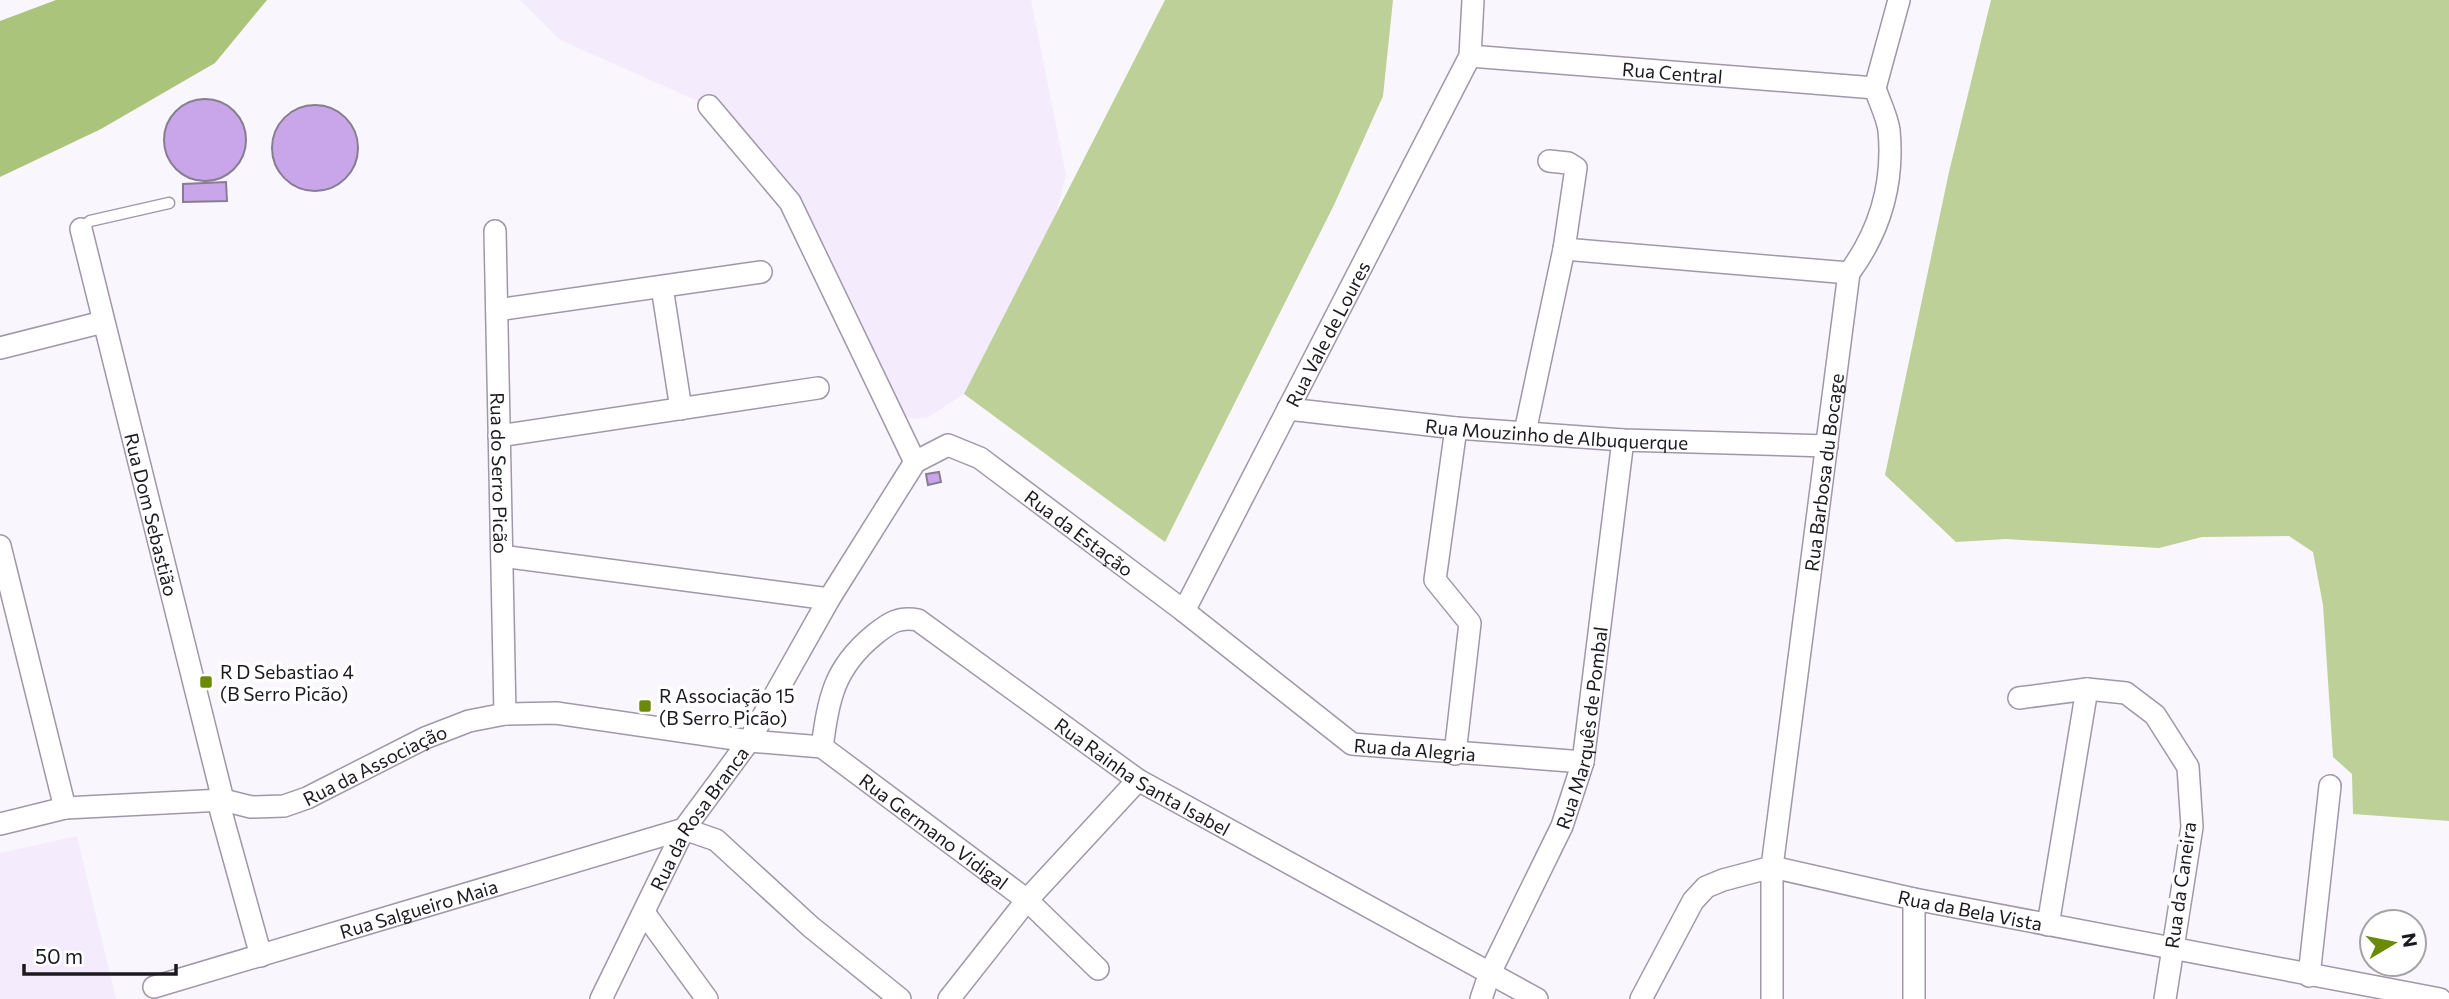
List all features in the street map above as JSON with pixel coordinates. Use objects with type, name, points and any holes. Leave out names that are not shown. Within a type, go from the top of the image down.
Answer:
[{"type":"street","points":[[1470,56],[1473,0]]},
{"type":"street","points":[[1875,88],[1899,0]]},
{"type":"street","name":"Rua Central","points":[[1470,56],[1875,88]]},
{"type":"street","name":"Rua Vale de Loures","points":[[1185,611],[1470,56]]},
{"type":"street","name":"Rua Barbosa du Bocage","points":[[1772,999],[1772,867],[1849,272],[1869,246],[1888,193],[1889,128],[1875,88]]},
{"type":"street","points":[[709,106],[789,202],[915,462]]},
{"type":"street","points":[[1525,432],[1564,249],[1576,168],[1568,163],[1549,161]]},
{"type":"street","name":"Rua Dom Sebastião","points":[[81,229],[261,956]]},
{"type":"street","name":"Rua do Serro Picão","points":[[495,231],[505,714]]},
{"type":"street","points":[[1564,249],[1849,272]]},
{"type":"street","points":[[496,310],[761,272]]},
{"type":"street","points":[[662,287],[681,409]]},
{"type":"street","points":[[0,348],[103,322]]},
{"type":"street","points":[[499,436],[818,388]]},
{"type":"street","name":"Rua Mouzinho de Albuquerque","points":[[1288,408],[1456,428],[1623,440],[1827,446]]},
{"type":"street","points":[[1455,754],[1470,623],[1435,580],[1456,428]]},
{"type":"street","name":"Rua Marquês de Pombal","points":[[1481,999],[1489,975],[1562,826],[1583,762],[1623,440]]},
{"type":"street","name":"Rua da Estação","points":[[915,462],[948,445],[980,458],[1235,651]]},
{"type":"street","name":"Rua da Rosa Branca","points":[[601,999],[645,914],[684,829],[749,741],[829,599],[915,462]]},
{"type":"street","points":[[0,546],[65,808]]},
{"type":"street","points":[[502,556],[829,599]]},
{"type":"street","name":"Rua Rainha Santa Isabel","points":[[822,747],[828,709],[844,664],[891,622],[904,617],[918,620],[1138,780],[1536,999]]},
{"type":"street","name":"Rua da Alegria","points":[[1235,651],[1352,744],[1583,762]]},
{"type":"street","points":[[2048,925],[2087,689]]},
{"type":"street","name":"Rua da Caneira","points":[[2019,698],[2087,689],[2126,693],[2155,715],[2188,767],[2192,827],[2165,999]]},
{"type":"street","name":"Rua da Associação","points":[[0,824],[65,808],[221,801],[251,807],[284,806],[307,798],[425,738],[469,721],[505,714],[592,717],[749,741]]},
{"type":"street","points":[[749,741],[822,747]]},
{"type":"street","name":"Rua Germano Vidigal","points":[[822,747],[1027,900],[1098,969]]},
{"type":"street","points":[[949,999],[1027,900],[1138,780]]},
{"type":"street","points":[[2309,976],[2330,786]]},
{"type":"street","points":[[684,829],[716,840],[811,927],[900,999]]},
{"type":"street","name":"Rua Salgueiro Maia","points":[[154,987],[684,829]]},
{"type":"street","points":[[1641,999],[1693,901],[1706,887],[1772,867]]},
{"type":"street","name":"Rua da Bela Vista","points":[[1772,867],[1914,899],[2440,999]]},
{"type":"street","points":[[1914,899],[1914,999]]},
{"type":"street","points":[[645,914],[707,999]]},
{"type":"lane","points":[[81,229],[90,221],[169,202]]},
{"type":"shaded area","points":[[520,0],[1031,0],[1066,175],[1021,346],[964,394],[927,418],[913,419],[903,415],[790,202],[709,106],[560,40]]},
{"type":"shaded area","points":[[77,836],[116,999],[0,999],[0,853]]},
{"type":"green space","points":[[56,0],[267,0],[215,63],[101,129],[0,177],[0,21]]},
{"type":"green space","points":[[1165,0],[1393,0],[1383,96],[1334,205],[1165,542],[964,394]]},
{"type":"green space","points":[[1991,0],[2449,0],[2449,821],[2353,814],[2352,774],[2333,757],[2323,605],[2313,552],[2289,536],[2202,537],[2159,548],[2006,539],[1956,542],[1885,475],[1949,172]]},
{"type":"building","points":[[205,99],[221,102],[234,111],[243,124],[246,140],[243,156],[234,169],[221,178],[205,181],[189,178],[176,169],[167,156],[164,140],[167,124],[176,111],[189,102]]},
{"type":"building","points":[[315,105],[339,112],[351,124],[358,148],[351,172],[339,184],[315,191],[291,184],[279,172],[272,148],[279,124],[291,112]]},
{"type":"building","points":[[226,182],[227,201],[183,202],[183,184]]},
{"type":"building","points":[[939,472],[941,482],[928,485],[926,474]]},
{"type":"place","name":"R D Sebastiao 4 (B Serro Picão)","points":[[206,682]]},
{"type":"place","name":"R Associação 15 (B Serro Picão)","points":[[645,706]]}]
